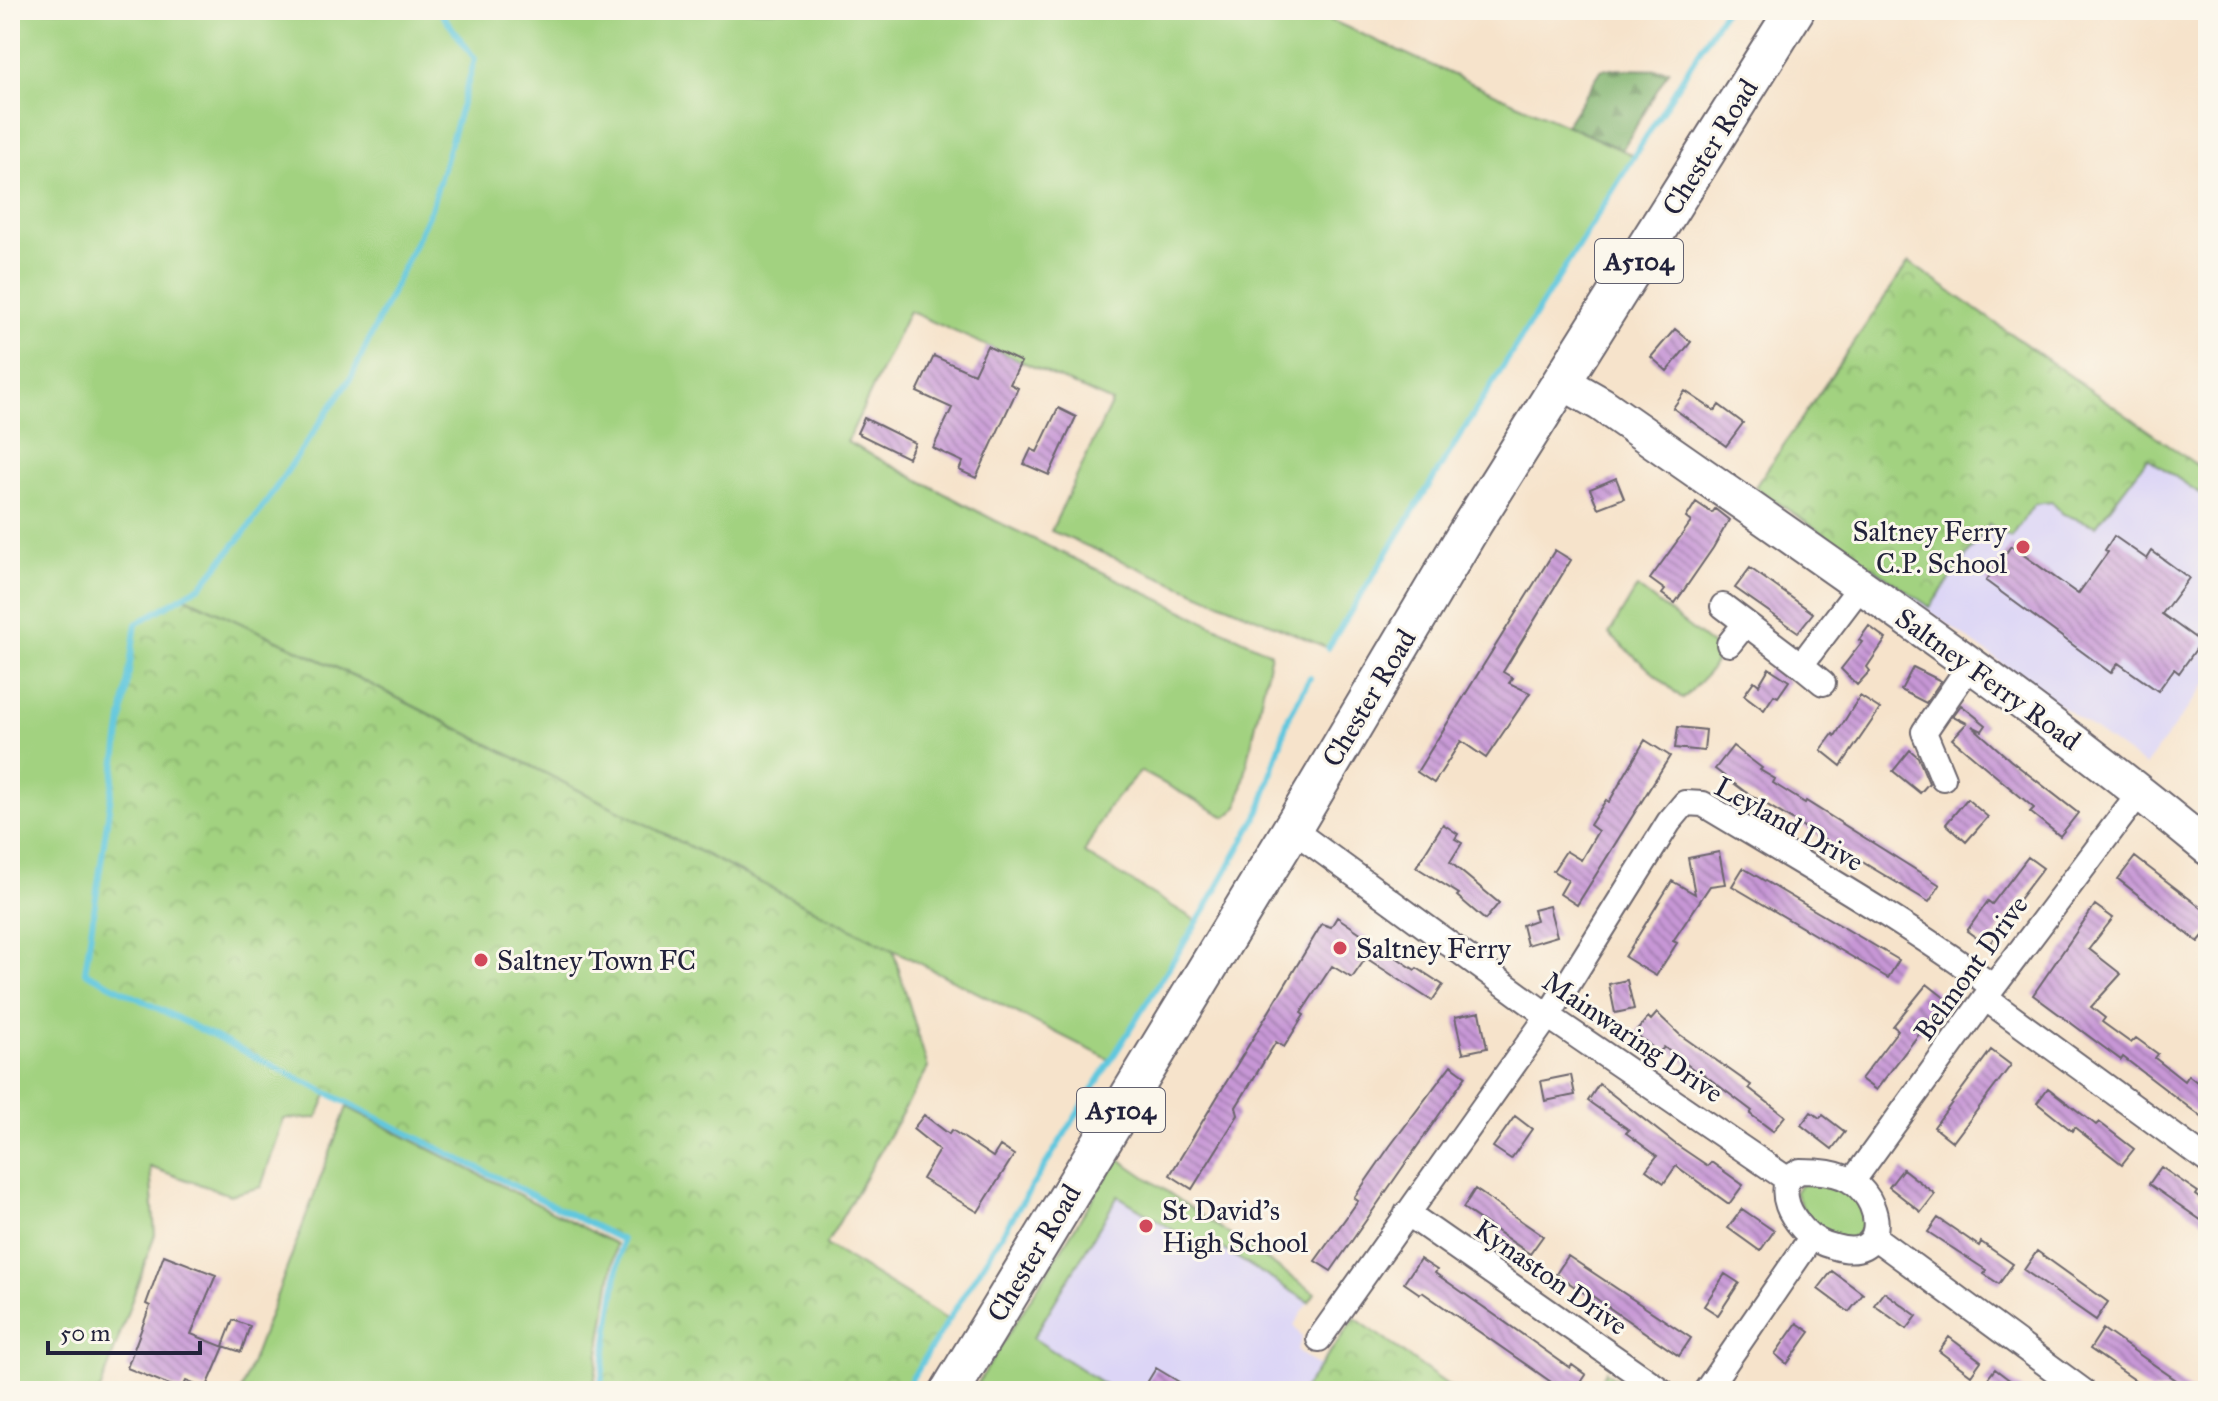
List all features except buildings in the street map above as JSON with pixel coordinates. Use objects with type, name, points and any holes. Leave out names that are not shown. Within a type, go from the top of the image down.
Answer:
[{"type":"main road","name":"Chester Road","points":[[950,1391],[1292,829],[1473,523],[1564,383],[1795,10]]},
{"type":"main road","name":"Saltney Ferry Road","points":[[1564,383],[1601,404],[1970,665],[2140,792],[2208,848]]},
{"type":"street","points":[[1801,665],[1860,587]]},
{"type":"street","points":[[1723,606],[1823,683]]},
{"type":"street","points":[[1729,644],[1745,624]]},
{"type":"street","points":[[1943,778],[1924,732],[1970,665]]},
{"type":"street","name":"Belmont Drive","points":[[1852,1182],[2140,792]]},
{"type":"street","name":"Leyland Drive","points":[[1548,1016],[1669,822],[1685,803],[1703,804],[1932,941],[1989,993]]},
{"type":"street","name":"Mainwaring Drive","points":[[1292,829],[1548,1016],[1787,1179]]},
{"type":"street","points":[[1989,993],[2208,1161]]},
{"type":"street","points":[[1319,1339],[1548,1016]]},
{"type":"street","points":[[1800,1171],[1813,1171],[1830,1173],[1852,1182],[1872,1205],[1877,1220],[1874,1237],[1855,1252],[1811,1238],[1786,1202],[1784,1192],[1787,1179],[1800,1171]]},
{"type":"street","name":"Kynaston Drive","points":[[1407,1213],[1662,1391]]},
{"type":"street","points":[[1874,1237],[2083,1391]]},
{"type":"street","points":[[1706,1391],[1811,1238]]},
{"type":"shaded area","name":"Saltney Ferry C.P. School","points":[[1909,261],[2208,473],[2208,681],[2145,766],[1755,486]]},
{"type":"shaded area","name":"St David's High School","points":[[1118,1158],[1315,1293],[1294,1325],[1302,1338],[1297,1351],[1318,1366],[1355,1318],[1456,1391],[973,1391]]},
{"type":"green space","points":[[10,10],[1308,10],[1633,155],[1328,648],[1051,531],[1112,402],[909,311],[847,442],[996,521],[1271,653],[1238,807],[1226,817],[1141,771],[1108,807],[1084,853],[1197,921],[1110,1060],[358,678],[183,596],[136,624],[85,972],[328,1093],[317,1118],[284,1119],[261,1187],[230,1195],[150,1167],[155,1234],[100,1391],[10,1391]]},
{"type":"green space","points":[[1602,69],[1669,70],[1622,150],[1566,125]]},
{"type":"green space","points":[[1909,262],[2208,473],[2208,499],[2148,458],[2096,526],[2063,514],[2052,502],[2034,504],[2011,538],[1989,524],[1930,607],[1755,487]]},
{"type":"green space","points":[[1637,587],[1721,652],[1709,672],[1683,699],[1609,634]]},
{"type":"green space","points":[[183,596],[358,678],[893,950],[928,1068],[826,1245],[948,1320],[904,1391],[600,1391],[622,1239],[85,972],[136,624]]},
{"type":"green space","points":[[347,1107],[616,1244],[593,1391],[241,1391]]},
{"type":"green space","points":[[1118,1158],[1315,1293],[1309,1302],[1218,1246],[1211,1253],[1118,1196],[1033,1338],[1115,1391],[973,1391]]},
{"type":"green space","points":[[1806,1179],[1832,1181],[1858,1200],[1868,1230],[1854,1241],[1816,1226],[1795,1192]]},
{"type":"green space","points":[[1355,1318],[1456,1391],[1302,1391]]},
{"type":"green space","points":[[1606,1371],[1634,1391],[1608,1391],[1598,1384]]},
{"type":"waterway","points":[[439,10],[475,59],[431,209],[352,376],[249,527],[202,585],[136,624],[85,972],[622,1240],[600,1391]]},
{"type":"waterway","points":[[1328,648],[1725,10]]},
{"type":"waterway","points":[[904,1391],[1206,908],[1260,811],[1289,716],[1310,678]]},
{"type":"place","name":"Saltney Ferry C.P. School","points":[[2023,547]]},
{"type":"place","name":"Saltney Ferry","points":[[1340,948]]},
{"type":"place","name":"Saltney Town FC","points":[[481,960]]},
{"type":"place","name":"St David's High School","points":[[1146,1226]]}]
